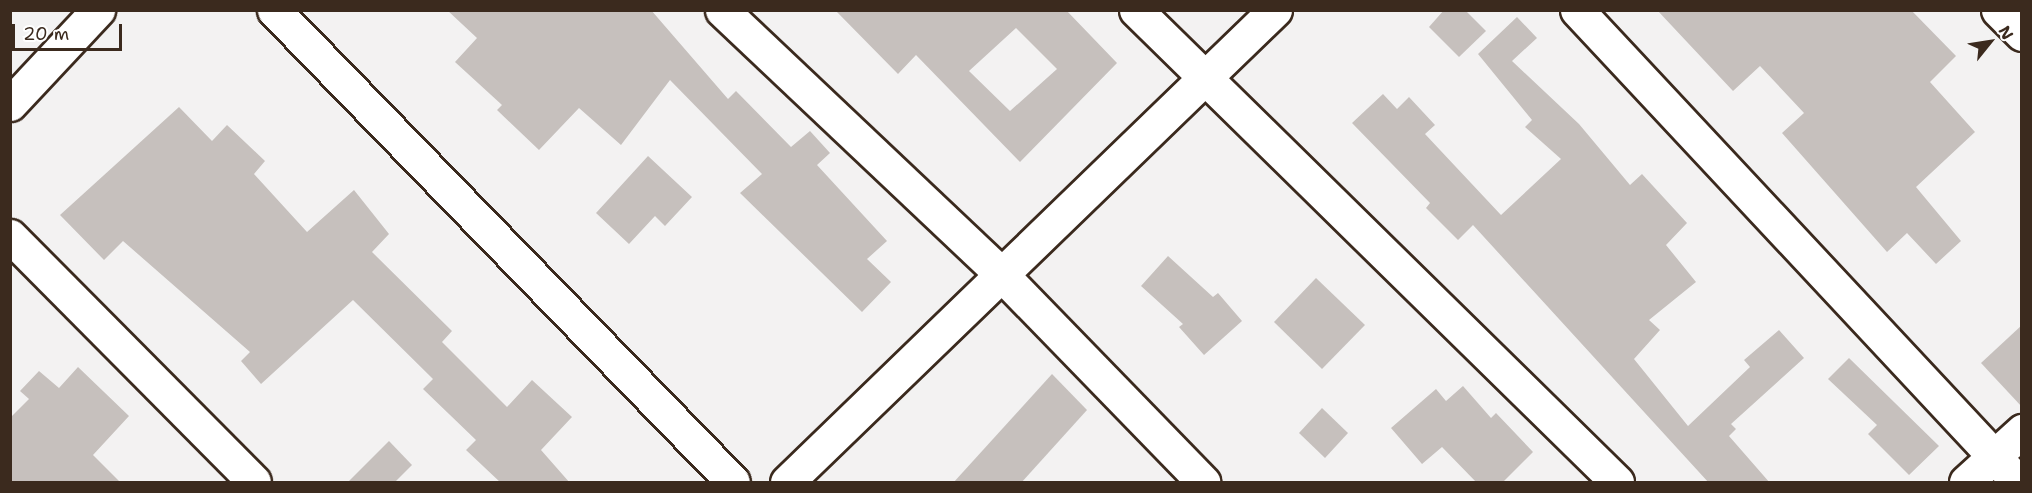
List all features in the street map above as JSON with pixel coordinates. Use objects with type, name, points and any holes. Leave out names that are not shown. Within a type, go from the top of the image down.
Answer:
[{"type":"street","points":[[10,104],[98,10]]},
{"type":"street","points":[[274,10],[733,483]]},
{"type":"street","points":[[722,10],[1002,275],[1203,483]]},
{"type":"street","points":[[1136,10],[1617,483]]},
{"type":"street","points":[[787,483],[1275,10]]},
{"type":"street","points":[[1576,10],[2018,483]]},
{"type":"street","points":[[1998,10],[2022,34]]},
{"type":"street","points":[[10,236],[254,483]]},
{"type":"street","points":[[1966,483],[2022,430]]},
{"type":"building","points":[[447,10],[651,10],[728,99],[736,91],[791,147],[810,131],[830,153],[817,165],[887,241],[867,259],[891,282],[862,312],[740,193],[762,174],[670,80],[621,145],[579,108],[539,150],[497,110],[502,105],[455,62],[477,38]]},
{"type":"building","points":[[835,10],[1066,10],[1117,63],[1020,162],[916,55],[898,74]],"holes":[[[1016,28],[1057,69],[1010,111],[969,71]]]},
{"type":"building","points":[[1444,10],[1465,10],[1486,31],[1459,57],[1429,27]]},
{"type":"building","points":[[1657,10],[1911,10],[1956,56],[1930,82],[1975,132],[1916,187],[1961,241],[1936,264],[1907,233],[1887,252],[1782,133],[1804,113],[1760,66],[1733,91]]},
{"type":"building","points":[[1517,17],[1537,38],[1512,61],[1579,124],[1630,185],[1642,174],[1687,223],[1666,245],[1696,282],[1649,320],[1660,330],[1634,359],[1688,426],[1750,367],[1744,360],[1779,330],[1804,358],[1731,424],[1736,429],[1729,436],[1770,483],[1709,483],[1473,225],[1458,240],[1426,208],[1430,203],[1352,123],[1383,94],[1397,109],[1409,97],[1435,125],[1425,134],[1501,215],[1561,159],[1525,127],[1532,120],[1478,54]]},
{"type":"building","points":[[179,107],[212,141],[227,125],[265,161],[254,174],[307,232],[354,190],[389,234],[372,252],[452,331],[442,342],[507,407],[532,380],[572,417],[541,450],[570,483],[501,483],[466,450],[476,440],[423,389],[433,379],[353,300],[261,384],[241,361],[250,352],[123,241],[104,260],[60,215]]},
{"type":"building","points":[[648,156],[692,197],[665,226],[655,216],[629,244],[596,213]]},
{"type":"building","points":[[1168,256],[1213,297],[1218,293],[1242,321],[1204,355],[1179,327],[1183,324],[1141,286]]},
{"type":"building","points":[[1316,278],[1365,325],[1322,369],[1274,322]]},
{"type":"building","points":[[2022,325],[2022,407],[1981,363]]},
{"type":"building","points":[[1849,358],[1939,446],[1909,475],[1868,434],[1877,425],[1828,379]]},
{"type":"building","points":[[78,367],[129,416],[93,455],[121,483],[10,483],[10,418],[29,399],[20,391],[39,371],[59,388]]},
{"type":"building","points":[[1052,374],[1087,410],[1021,483],[953,483]]},
{"type":"building","points":[[1463,386],[1491,418],[1496,413],[1533,452],[1502,483],[1477,483],[1442,447],[1422,464],[1391,428],[1436,389],[1446,401]]},
{"type":"building","points":[[1322,408],[1348,433],[1325,458],[1299,433]]},
{"type":"building","points":[[389,441],[412,465],[394,483],[347,483]]}]
